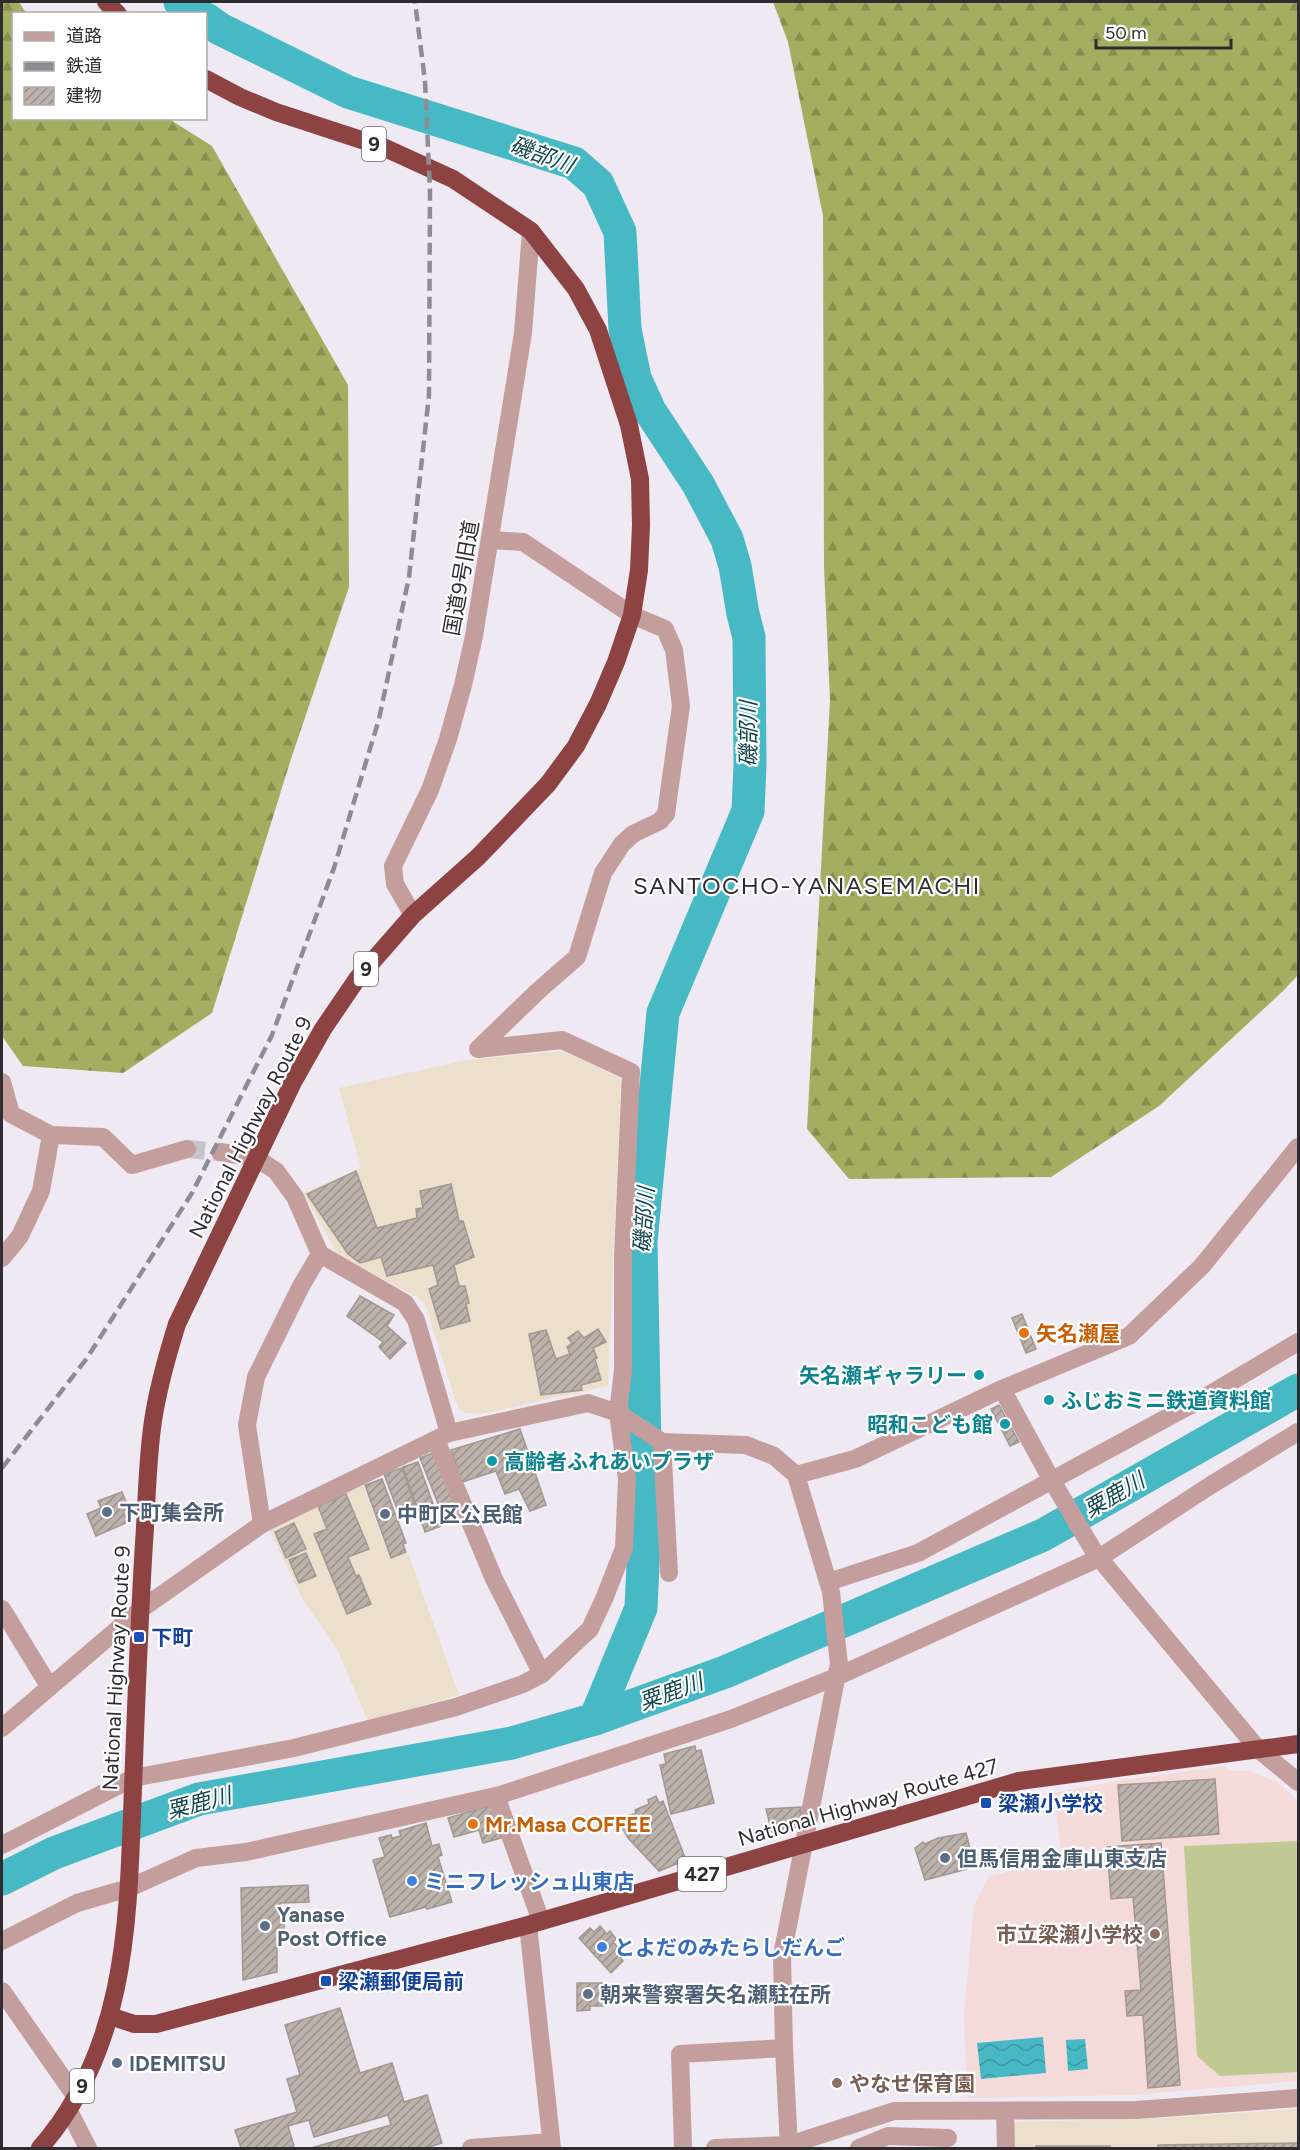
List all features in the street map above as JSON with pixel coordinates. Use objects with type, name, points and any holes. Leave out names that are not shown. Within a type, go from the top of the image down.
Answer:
[{"type":"highway","name":"National Highway Route 9","points":[[40,2148],[73,2104],[99,2048],[110,2016],[124,1946],[129,1883],[140,1610],[153,1422],[165,1361],[177,1324],[293,1082],[323,1029],[357,979],[413,915],[478,857],[548,784],[576,746],[598,704],[616,662],[632,615],[639,570],[640,479],[629,424],[598,330],[576,289],[531,231],[453,178],[383,147],[276,112],[207,80]]},
{"type":"highway","name":"National Highway Route 427","points":[[110,2016],[134,2024],[156,2024],[535,1923],[1019,1781],[1299,1744]]},
{"type":"street","name":"国道9号旧道","points":[[413,915],[395,884],[393,866],[430,790],[448,740],[474,636],[523,333],[531,231]]},
{"type":"street","points":[[2,1845],[133,1784],[294,1748],[456,1707],[523,1684],[542,1674],[590,1629],[624,1548],[627,1479],[618,1413],[623,1370],[623,1257],[631,1072],[562,1040],[478,1049],[577,957],[603,873],[622,844],[633,834],[660,821],[666,814],[681,706],[674,650],[665,629],[632,615],[523,542],[490,540]]},
{"type":"street","points":[[2,1082],[11,1114],[51,1135],[103,1137],[132,1165],[187,1149]]},
{"type":"street","points":[[2,1257],[20,1236],[41,1191],[51,1135]]},
{"type":"street","points":[[796,1475],[855,1459],[1002,1389],[1129,1336],[1202,1266],[1299,1147]]},
{"type":"street","points":[[220,1152],[256,1158],[276,1171],[295,1197],[320,1254],[405,1303],[416,1320],[443,1436],[494,1579],[542,1674]]},
{"type":"street","points":[[262,1524],[247,1425],[256,1377],[301,1286],[320,1254]]},
{"type":"street","points":[[830,1587],[918,1553],[1053,1482],[1299,1342]]},
{"type":"street","points":[[1002,1389],[1053,1482],[1097,1555],[1258,1749],[1299,1782]]},
{"type":"street","points":[[2,1728],[140,1610],[262,1524],[443,1436],[588,1403],[618,1413],[662,1442],[746,1445],[774,1456],[796,1475],[830,1587],[838,1671],[782,1956],[789,2147]]},
{"type":"street","points":[[2,1941],[77,1903],[196,1858],[246,1852],[496,1796],[731,1719],[1097,1555],[1299,1432]]},
{"type":"street","points":[[662,1442],[669,1573]]},
{"type":"street","points":[[2,1609],[49,1686]]},
{"type":"street","points":[[471,2148],[552,2145],[535,1923],[496,1796]]},
{"type":"street","points":[[2,1990],[73,2104],[88,2148]]},
{"type":"street","points":[[682,2148],[680,2054],[784,2048]]},
{"type":"street","points":[[715,2148],[789,2147],[894,2111],[1136,2110],[1299,2098]]},
{"type":"street","points":[[859,2148],[888,2136],[948,2143],[947,2111]]},
{"type":"street","points":[[1005,2111],[1006,2148]]},
{"type":"shaded area","points":[[562,1051],[621,1080],[608,1386],[481,1414],[466,1413],[459,1409],[455,1399],[425,1304],[419,1298],[342,1257],[336,1251],[303,1193],[361,1168],[339,1088],[467,1060]]},
{"type":"shaded area","points":[[361,1480],[390,1559],[408,1553],[459,1695],[368,1721],[337,1649],[302,1598],[269,1529]]},
{"type":"shaded area","points":[[1226,1766],[1228,1771],[1248,1771],[1277,1782],[1298,1800],[1298,2081],[1131,2095],[967,2098],[964,2014],[974,1905],[989,1876],[1062,1860],[1054,1793],[1122,1780]]},
{"type":"shaded area","points":[[1298,2109],[1298,2148],[1013,2148],[1013,2122],[1164,2118]]},
{"type":"green space","points":[[2,2],[19,2],[25,12],[12,12],[12,120],[171,120],[212,146],[348,385],[349,587],[290,762],[212,1013],[123,1073],[23,1066],[2,1036]]},
{"type":"green space","points":[[773,2],[1298,2],[1298,975],[1159,1106],[1051,1177],[849,1179],[807,1129],[830,700],[824,567],[823,216],[788,42]]},
{"type":"green space","points":[[1298,1841],[1298,2072],[1220,2076],[1197,2056],[1184,1846]]},
{"type":"water","points":[[1043,2037],[1046,2073],[981,2079],[977,2043]]},
{"type":"water","points":[[1085,2039],[1088,2069],[1068,2071],[1066,2040]]},
{"type":"building","points":[[356,1171],[377,1228],[417,1218],[416,1209],[423,1208],[420,1191],[451,1184],[459,1221],[463,1221],[474,1257],[454,1265],[459,1286],[465,1286],[470,1321],[441,1329],[429,1289],[438,1285],[433,1265],[387,1276],[381,1257],[360,1263],[348,1254],[307,1194]]},
{"type":"building","points":[[360,1296],[394,1315],[387,1326],[406,1343],[390,1359],[379,1347],[383,1342],[347,1316]]},
{"type":"building","name":"矢名瀬屋","points":[[1022,1314],[1036,1349],[1026,1353],[1012,1318]]},
{"type":"building","points":[[598,1329],[606,1342],[593,1348],[601,1380],[581,1385],[582,1390],[541,1395],[529,1334],[546,1330],[556,1359],[570,1354],[567,1347],[572,1343],[568,1338],[578,1331],[584,1338]]},
{"type":"building","name":"昭和こども館","points":[[999,1405],[1019,1442],[1010,1446],[991,1409]]},
{"type":"building","name":"高齢者ふれあいプラザ","points":[[520,1429],[546,1505],[530,1511],[519,1489],[505,1494],[496,1471],[462,1482],[451,1450]]},
{"type":"building","points":[[438,1451],[457,1499],[439,1506],[420,1458]]},
{"type":"building","points":[[418,1462],[441,1526],[425,1532],[403,1467]]},
{"type":"building","points":[[402,1468],[416,1508],[399,1514],[384,1474]]},
{"type":"building","name":"中町区公民館","points":[[382,1479],[406,1543],[403,1544],[406,1552],[391,1558],[365,1485]]},
{"type":"building","name":"下町集会所","points":[[122,1492],[129,1509],[123,1511],[128,1522],[96,1536],[87,1514],[101,1508],[98,1501]]},
{"type":"building","points":[[346,1494],[369,1549],[348,1557],[356,1576],[359,1575],[371,1604],[347,1614],[314,1534],[327,1529],[318,1506]]},
{"type":"building","points":[[294,1523],[306,1549],[286,1558],[275,1532]]},
{"type":"building","points":[[306,1553],[316,1576],[299,1583],[289,1560]]},
{"type":"building","points":[[695,1746],[696,1751],[701,1750],[714,1803],[671,1814],[660,1765],[666,1764],[664,1754]]},
{"type":"building","points":[[1215,1779],[1219,1834],[1122,1841],[1118,1785]]},
{"type":"building","points":[[656,1796],[659,1803],[663,1801],[686,1860],[659,1871],[628,1838],[618,1820],[636,1813],[635,1810],[649,1804],[648,1800]]},
{"type":"building","name":"Mr.Masa COFFEE","points":[[492,1805],[501,1838],[483,1843],[479,1830],[454,1837],[448,1818]]},
{"type":"building","points":[[801,1807],[799,1827],[772,1833],[766,1809]]},
{"type":"building","name":"ミニフレッシュ山東店","points":[[426,1823],[432,1846],[439,1844],[442,1855],[438,1857],[452,1902],[390,1917],[373,1860],[385,1857],[379,1838],[391,1835],[392,1838],[401,1836],[399,1831]]},
{"type":"building","name":"但馬信用金庫山東支店","points":[[966,1833],[975,1867],[925,1880],[915,1848],[923,1842],[925,1844],[938,1838]]},
{"type":"building","points":[[1161,1843],[1180,2085],[1148,2088],[1143,2015],[1127,2016],[1125,1991],[1141,1990],[1133,1897],[1111,1899],[1107,1847]]},
{"type":"building","points":[[308,1885],[309,1902],[280,1903],[280,1913],[284,1914],[284,1934],[277,1935],[277,1972],[243,1980],[241,1888]]},
{"type":"building","name":"とよだのみたらしだんご","points":[[600,1926],[607,1934],[610,1931],[616,1939],[613,1942],[622,1952],[619,1956],[623,1961],[611,1973],[579,1938],[590,1928],[594,1932]]},
{"type":"building","points":[[577,1983],[603,1983],[603,2006],[590,2006],[590,2010],[577,2011]]},
{"type":"building","points":[[340,2008],[360,2073],[392,2063],[404,2102],[427,2095],[442,2143],[426,2148],[311,2148],[391,2125],[388,2115],[314,2137],[309,2120],[288,2126],[294,2146],[241,2148],[235,2130],[297,2112],[287,2079],[300,2075],[285,2025]]},
{"type":"building","points":[[1298,2143],[1298,2148],[1158,2148],[1158,2145]]},
{"type":"building","points":[[1036,2146],[1110,2146],[1110,2148],[1036,2148]]},
{"type":"waterway","name":"磯部川","points":[[180,2],[194,12]]},
{"type":"waterway","name":"磯部川","points":[[207,20],[220,29],[348,92],[574,163],[598,184],[620,232],[625,329],[635,378],[650,411],[698,484],[727,539],[735,566],[749,637],[748,811],[663,1013],[641,1242],[646,1499],[641,1608],[595,1719]]},
{"type":"waterway","name":"粟鹿川","points":[[2,1879],[54,1853],[199,1799],[512,1743],[595,1719],[725,1672],[1043,1535],[1298,1390]]},
{"type":"tunnel","points":[[187,1149],[220,1152]]},
{"type":"railway","points":[[2,1468],[87,1358],[192,1193],[272,1035],[334,868],[379,719],[409,577],[429,395],[430,192],[425,81],[415,2]]},
{"type":"place","name":"矢名瀬屋","points":[[1024,1333]]},
{"type":"place","name":"矢名瀬ギャラリー","points":[[979,1375]]},
{"type":"place","name":"ふじおミニ鉄道資料館","points":[[1049,1400]]},
{"type":"place","name":"昭和こども館","points":[[1005,1424]]},
{"type":"place","name":"高齢者ふれあいプラザ","points":[[492,1461]]},
{"type":"place","name":"下町集会所","points":[[107,1512]]},
{"type":"place","name":"中町区公民館","points":[[385,1514]]},
{"type":"place","name":"下町","points":[[139,1637]]},
{"type":"place","name":"梁瀬小学校","points":[[986,1803]]},
{"type":"place","name":"Mr.Masa COFFEE","points":[[473,1824]]},
{"type":"place","name":"但馬信用金庫山東支店","points":[[945,1858]]},
{"type":"place","name":"ミニフレッシュ山東店","points":[[412,1881]]},
{"type":"place","name":"Yanase Post Office","points":[[265,1926]]},
{"type":"place","name":"市立梁瀬小学校","points":[[1155,1934]]},
{"type":"place","name":"とよだのみたらしだんご","points":[[602,1947]]},
{"type":"place","name":"梁瀬郵便局前","points":[[326,1981]]},
{"type":"place","name":"朝来警察署矢名瀬駐在所","points":[[588,1994]]},
{"type":"place","name":"IDEMITSU","points":[[117,2063]]},
{"type":"place","name":"やなせ保育園","points":[[837,2083]]},
{"type":"district","name":"SANTOCHO-YANASEMACHI","points":[[807,885]]}]
